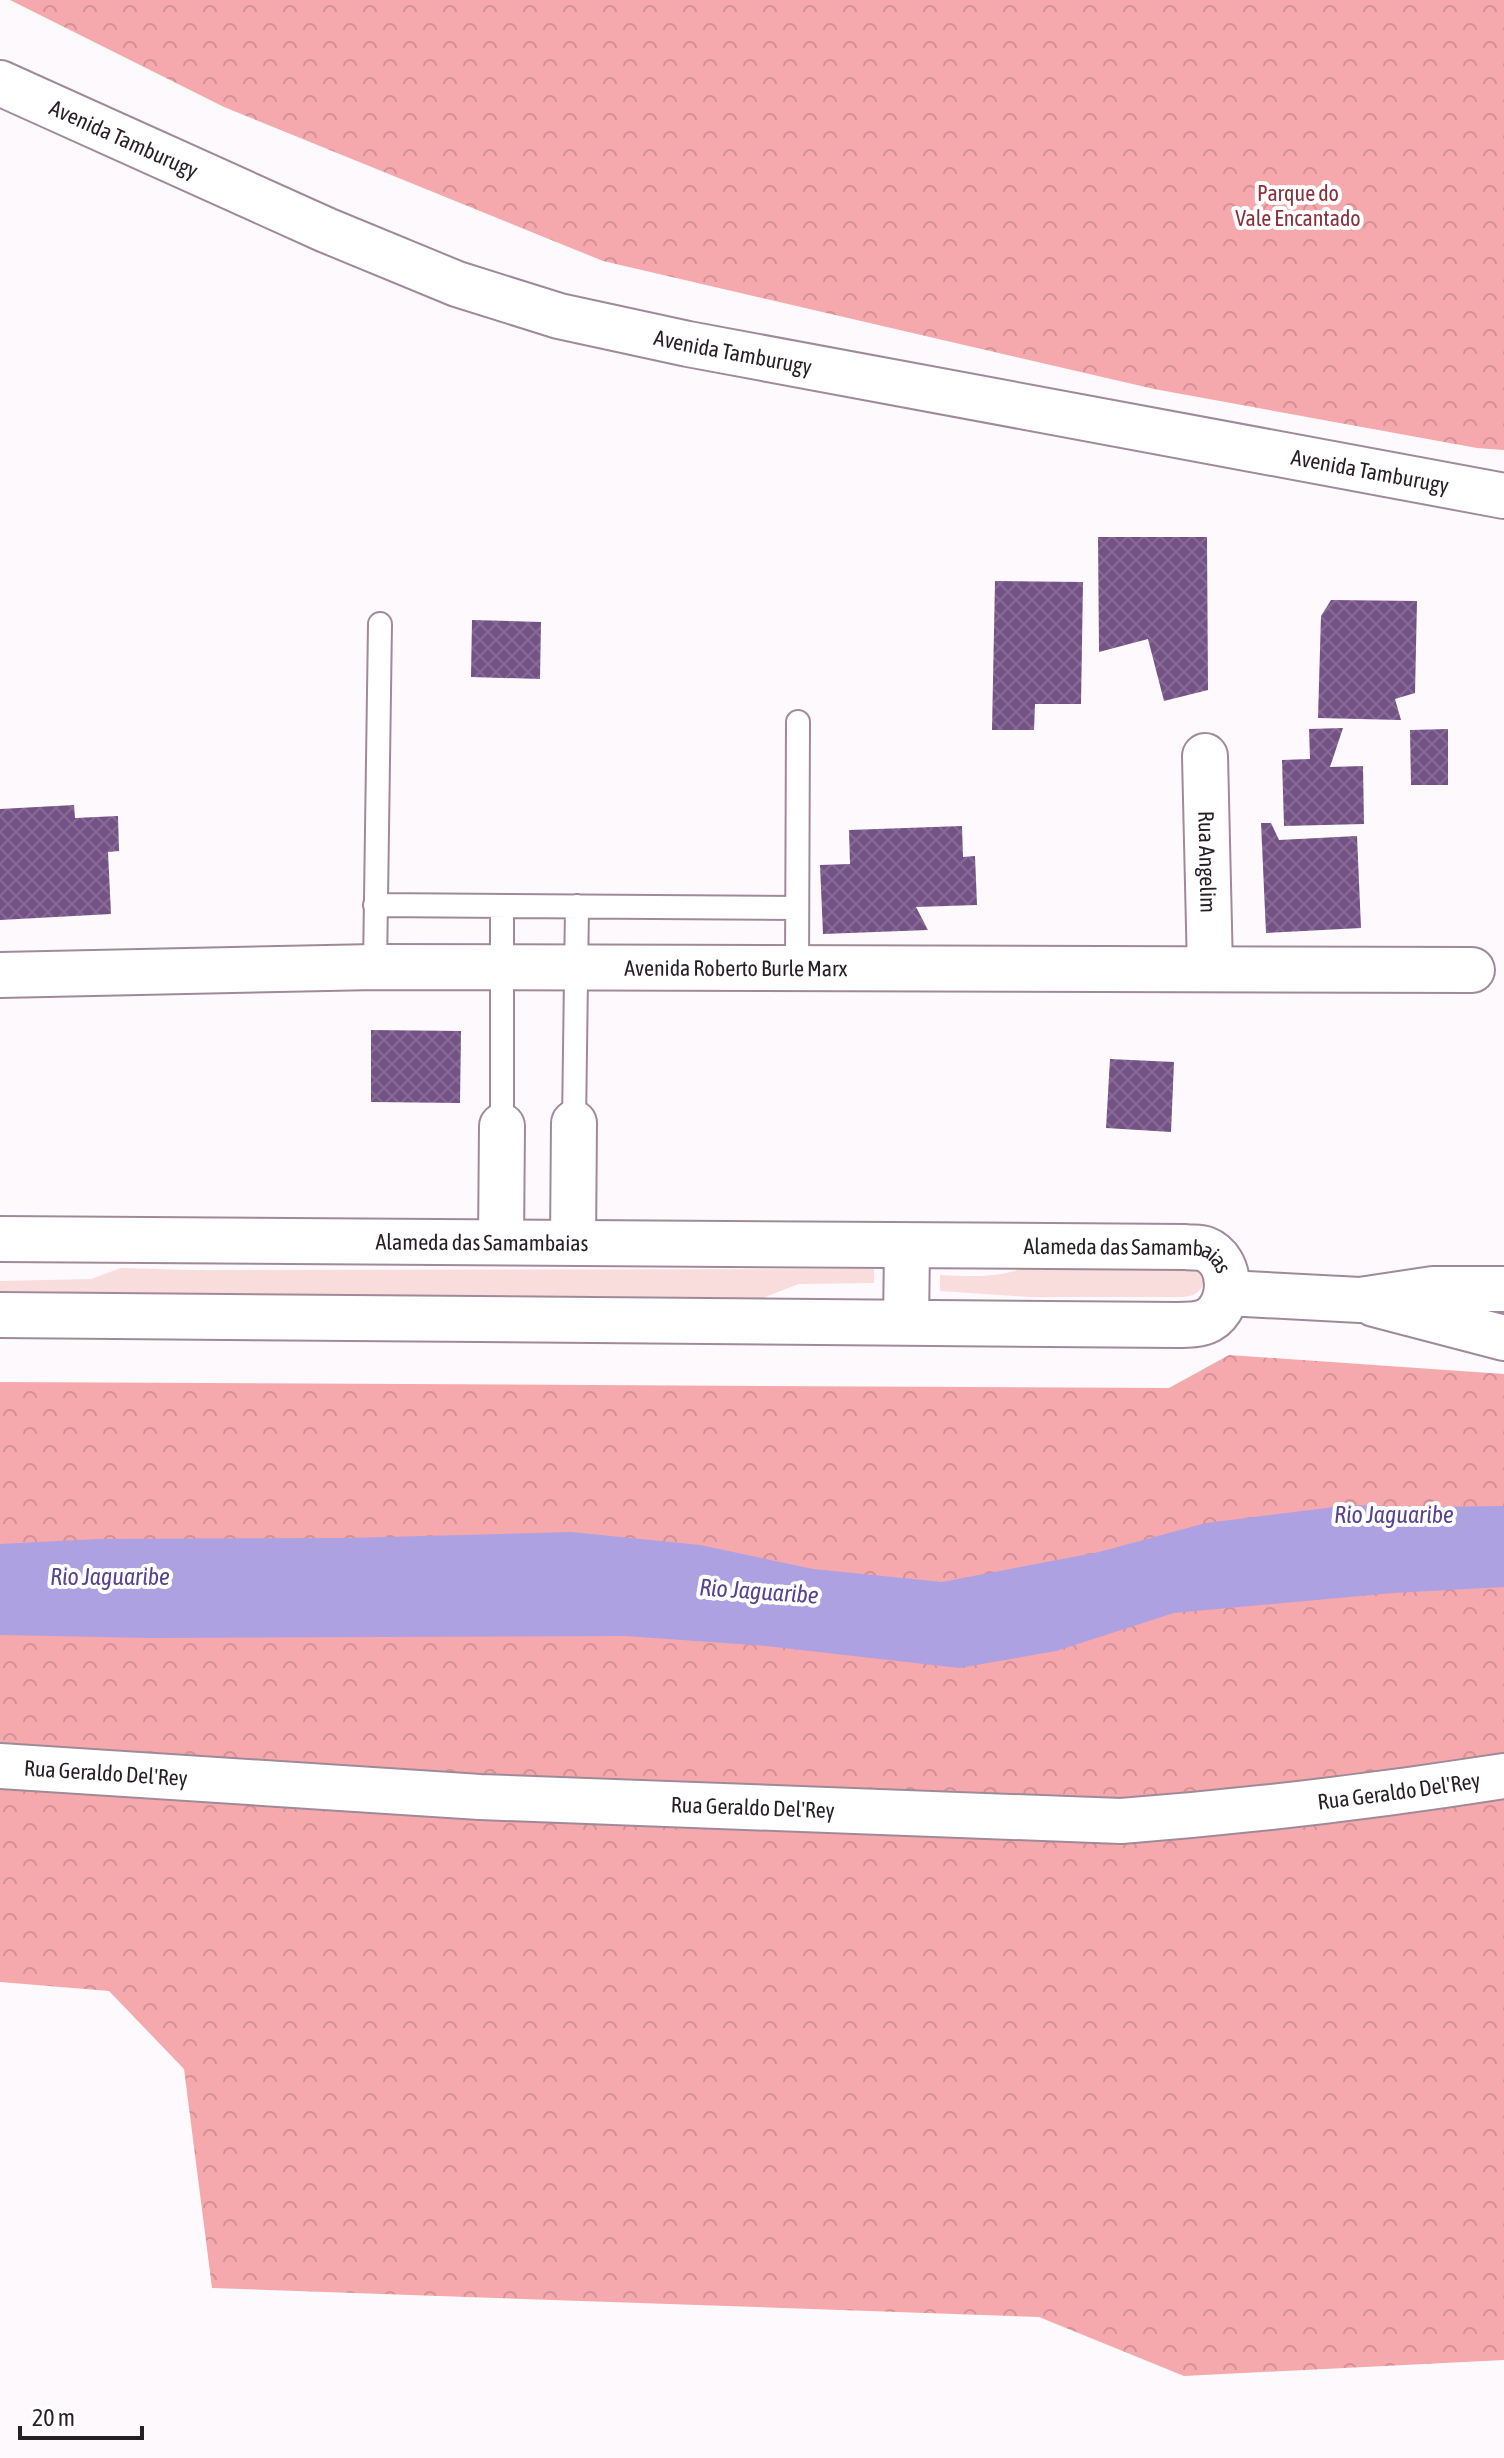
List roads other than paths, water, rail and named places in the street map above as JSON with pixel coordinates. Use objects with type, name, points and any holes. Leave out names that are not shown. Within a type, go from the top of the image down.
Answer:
[{"type":"street","name":"Avenida Tamburugy","points":[[0,83],[326,230],[457,284],[559,316],[719,350],[1504,496]]},
{"type":"street","name":"Rua Angelim","points":[[1205,756],[1210,969]]},
{"type":"street","name":"Avenida Roberto Burle Marx","points":[[0,975],[375,967],[1472,970]]},
{"type":"street","points":[[573,1242],[574,1123]]},
{"type":"street","points":[[501,1242],[502,1126]]},
{"type":"street","name":"Alameda das Samambaias","points":[[0,1239],[1186,1247],[1206,1250],[1220,1260],[1226,1274],[1227,1293],[1220,1309],[1209,1320],[1192,1325],[0,1315]]},
{"type":"street","points":[[906,1322],[907,1247]]},
{"type":"street","points":[[1227,1293],[1360,1300],[1433,1289],[1504,1289]]},
{"type":"street","points":[[1360,1300],[1504,1338]]},
{"type":"street","name":"Rua Geraldo Del'Rey","points":[[0,1766],[480,1797],[1121,1821],[1365,1798],[1504,1776]]},
{"type":"lane","points":[[375,967],[380,624]]},
{"type":"lane","points":[[797,967],[798,722]]},
{"type":"lane","points":[[375,905],[797,908]]},
{"type":"lane","points":[[502,906],[502,1126]]},
{"type":"lane","points":[[574,1123],[577,906]]},
{"type":"water","name":"Rio Jaguaribe","points":[[1351,1505],[1504,1506],[1504,1587],[1393,1593],[1174,1613],[1056,1651],[959,1668],[766,1646],[625,1636],[151,1638],[0,1635],[0,1544],[98,1539],[346,1538],[571,1532],[700,1545],[813,1569],[942,1582],[1099,1552],[1206,1523]]},
{"type":"park label","name":"Parque do Vale Encantado","points":[[1298,206]]}]
